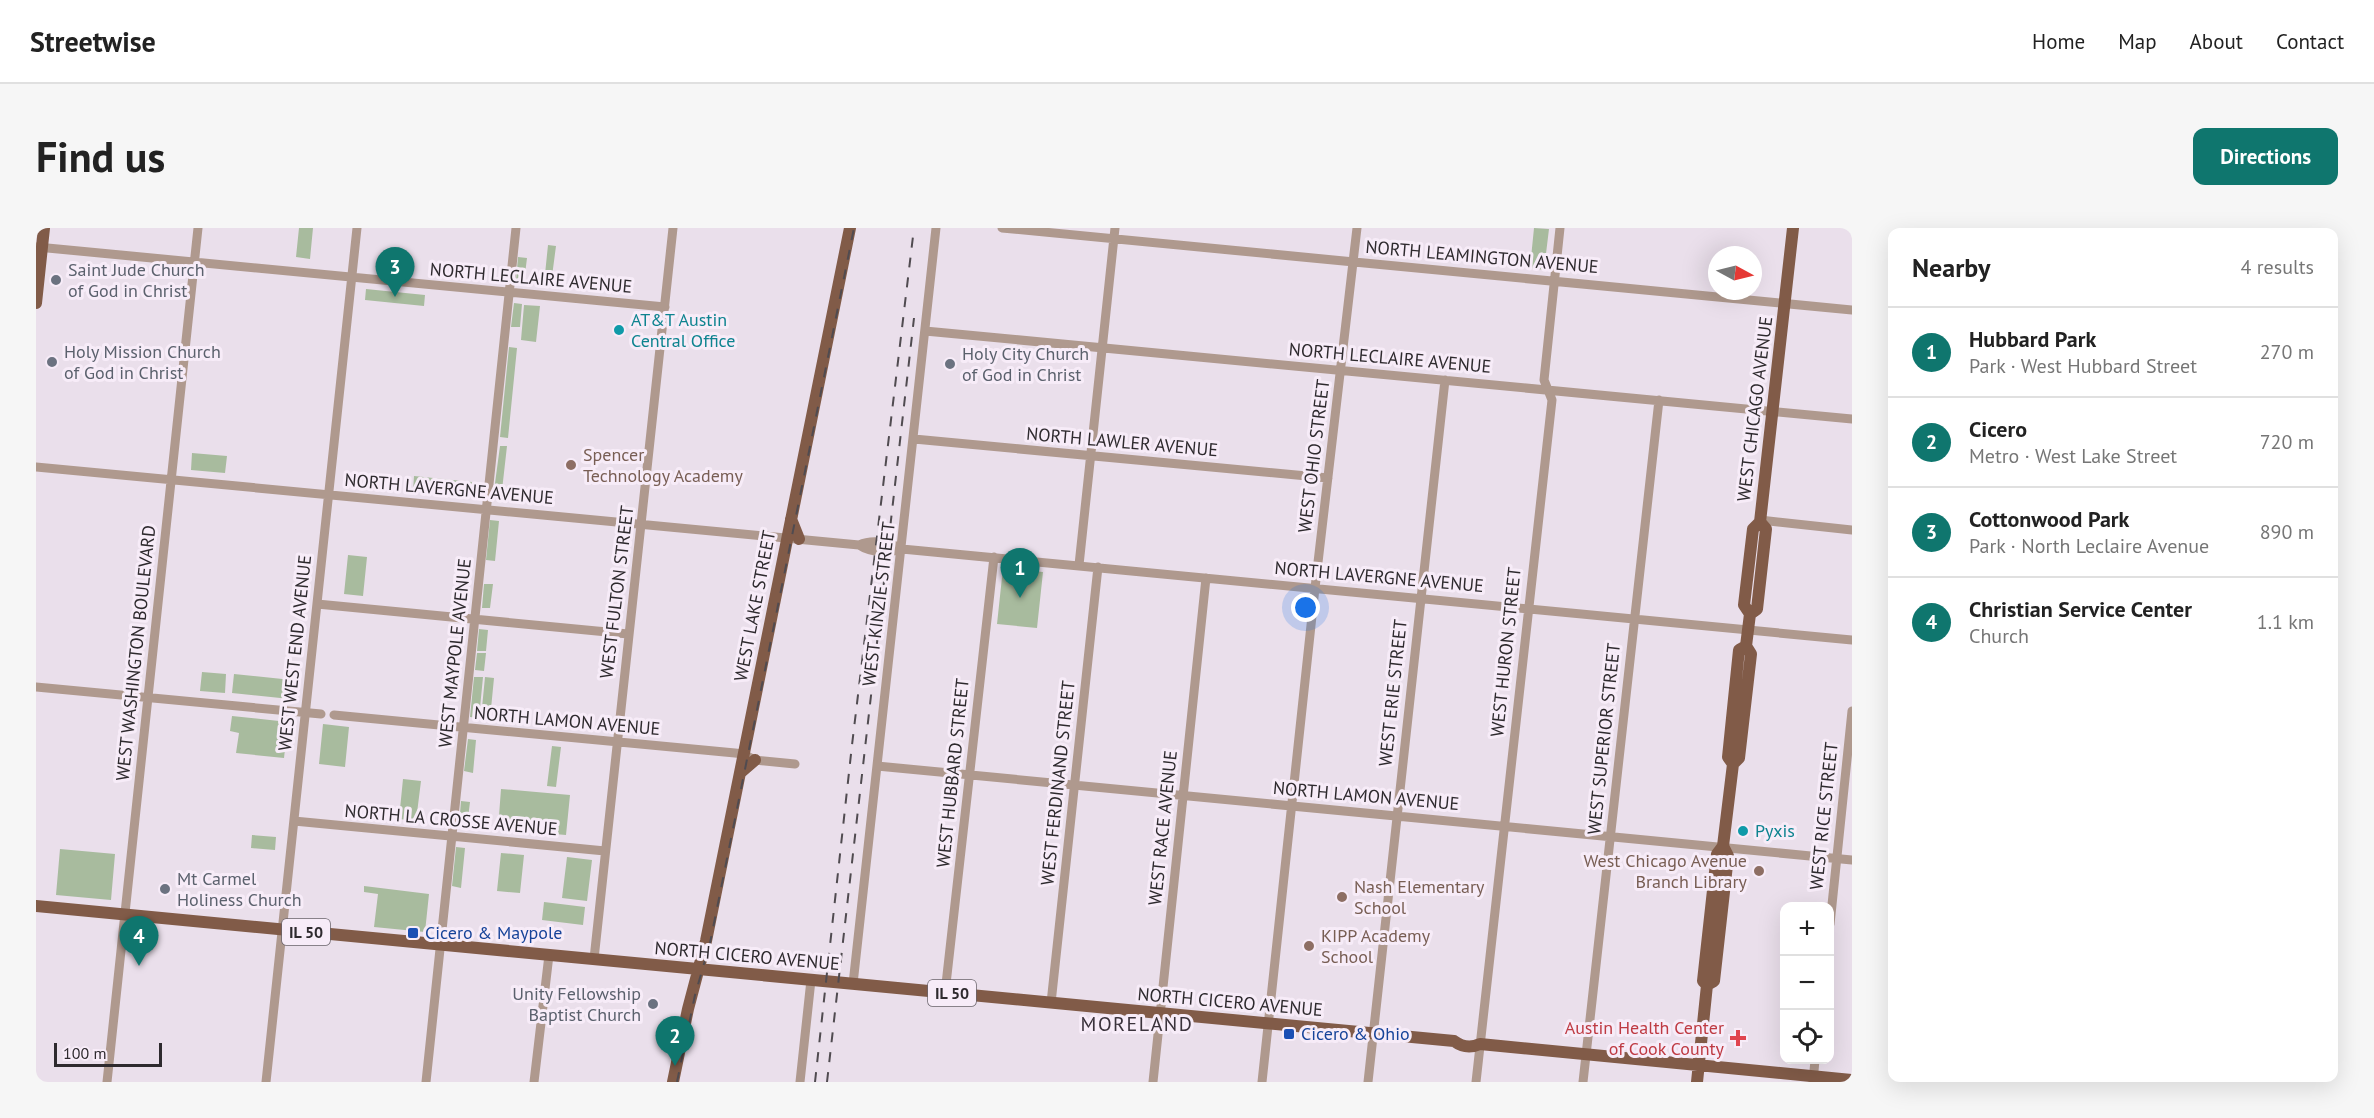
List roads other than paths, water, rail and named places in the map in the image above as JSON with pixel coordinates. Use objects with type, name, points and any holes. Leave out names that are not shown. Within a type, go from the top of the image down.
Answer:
[{"type":"main road","points":[[36,303],[39,248],[44,228]]},
{"type":"main road","name":"WEST LAKE STREET","points":[[749,757],[778,583],[850,228]]},
{"type":"main road","name":"WEST CHICAGO AVENUE","points":[[1697,1082],[1707,985],[1703,981],[1717,854],[1723,846],[1733,764],[1739,758],[1751,654],[1746,646],[1750,614],[1744,605],[1753,529],[1760,521],[1793,228]]},
{"type":"main road","points":[[778,583],[787,577],[788,498],[797,490]]},
{"type":"main road","points":[[680,1082],[740,773],[749,757]]},
{"type":"main road","name":"NORTH CICERO AVENUE","points":[[36,906],[1454,1041],[1460,1045],[1469,1046],[1480,1044],[1586,1054],[1813,1079],[1852,1080]]},
{"type":"main road","points":[[666,1082],[680,1014],[702,969]]},
{"type":"main road","points":[[673,1082],[692,991]]},
{"type":"street","name":"WEST WASHINGTON BOULEVARD","points":[[107,1082],[198,228]]},
{"type":"street","name":"WEST WEST END AVENUE","points":[[266,1082],[357,228]]},
{"type":"street","name":"WEST MAYPOLE AVENUE","points":[[426,1082],[516,228]]},
{"type":"street","name":"WEST FULTON STREET","points":[[594,959],[673,228]]},
{"type":"street","name":"WEST KINZIE STREET","points":[[854,984],[936,228]]},
{"type":"street","name":"NORTH LEAMINGTON AVENUE","points":[[1002,228],[1852,310]]},
{"type":"street","points":[[1079,565],[1115,228]]},
{"type":"street","name":"WEST OHIO STREET","points":[[1262,1082],[1315,588],[1357,228]]},
{"type":"street","name":"WEST HURON STREET","points":[[1476,1082],[1527,608],[1552,400],[1544,380],[1560,228]]},
{"type":"street","name":"NORTH LECLAIRE AVENUE","points":[[39,248],[665,307]]},
{"type":"street","name":"NORTH LECLAIRE AVENUE","points":[[925,331],[1852,419]]},
{"type":"street","name":"WEST ERIE STREET","points":[[1368,1082],[1446,380]]},
{"type":"street","name":"WEST SUPERIOR STREET","points":[[1583,1082],[1659,400]]},
{"type":"street","name":"NORTH LAWLER AVENUE","points":[[914,440],[1328,478]]},
{"type":"street","name":"NORTH LAVERGNE AVENUE","points":[[36,466],[859,545],[866,550],[893,552],[902,549],[994,557],[1852,640]]},
{"type":"street","points":[[1760,521],[1852,530]]},
{"type":"street","name":"WEST HUBBARD STREET","points":[[945,993],[994,557]]},
{"type":"street","name":"WEST FERDINAND STREET","points":[[1051,1003],[1098,567]]},
{"type":"street","name":"WEST RACE AVENUE","points":[[1153,1082],[1206,578]]},
{"type":"street","points":[[317,604],[628,634]]},
{"type":"street","points":[[36,687],[321,714]]},
{"type":"street","name":"WEST RICE STREET","points":[[1832,902],[1852,711]]},
{"type":"street","name":"NORTH LAMON AVENUE","points":[[334,716],[616,742],[795,764]]},
{"type":"street","name":"NORTH LAMON AVENUE","points":[[877,766],[1852,860]]},
{"type":"street","name":"NORTH LA CROSSE AVENUE","points":[[294,821],[605,851]]},
{"type":"street","points":[[534,1082],[549,955]]},
{"type":"street","points":[[800,1082],[811,980]]},
{"type":"street","points":[[1813,1079],[1814,1064]]},
{"type":"railway","points":[[677,1082],[695,995],[710,943],[854,228]]},
{"type":"railway","points":[[815,1082],[852,745],[914,228]]},
{"type":"railway","points":[[827,1082],[914,318]]},
{"type":"place","name":"Saint Jude Church of God in Christ","points":[[56,280]]},
{"type":"place","name":"Cottonwood Park","points":[[395,297]]},
{"type":"place","name":"AT&T Austin Central Office","points":[[619,330]]},
{"type":"place","name":"Holy Mission Church of God in Christ","points":[[52,362]]},
{"type":"place","name":"Holy City Church of God in Christ","points":[[950,364]]},
{"type":"place","name":"Spencer Technology Academy","points":[[571,465]]},
{"type":"place","name":"Hubbard Park","points":[[1020,598]]},
{"type":"place","name":"Pyxis","points":[[1743,831]]},
{"type":"place","name":"West Chicago Avenue Branch Library","points":[[1759,871]]},
{"type":"place","name":"Mt Carmel Holiness Church","points":[[165,889]]},
{"type":"place","name":"Nash Elementary School","points":[[1342,897]]},
{"type":"place","name":"Cicero & Maypole","points":[[413,933]]},
{"type":"place","name":"KIPP Academy School","points":[[1309,946]]},
{"type":"place","name":"Christian Service Center","points":[[139,966]]},
{"type":"place","name":"Unity Fellowship Baptist Church","points":[[653,1004]]},
{"type":"place","name":"Cicero & Ohio","points":[[1289,1034]]},
{"type":"place","name":"Austin Health Center of Cook County","points":[[1738,1038]]},
{"type":"place","name":"Cicero","points":[[675,1066]]},
{"type":"district","name":"MORELAND","points":[[1137,1024]]}]
